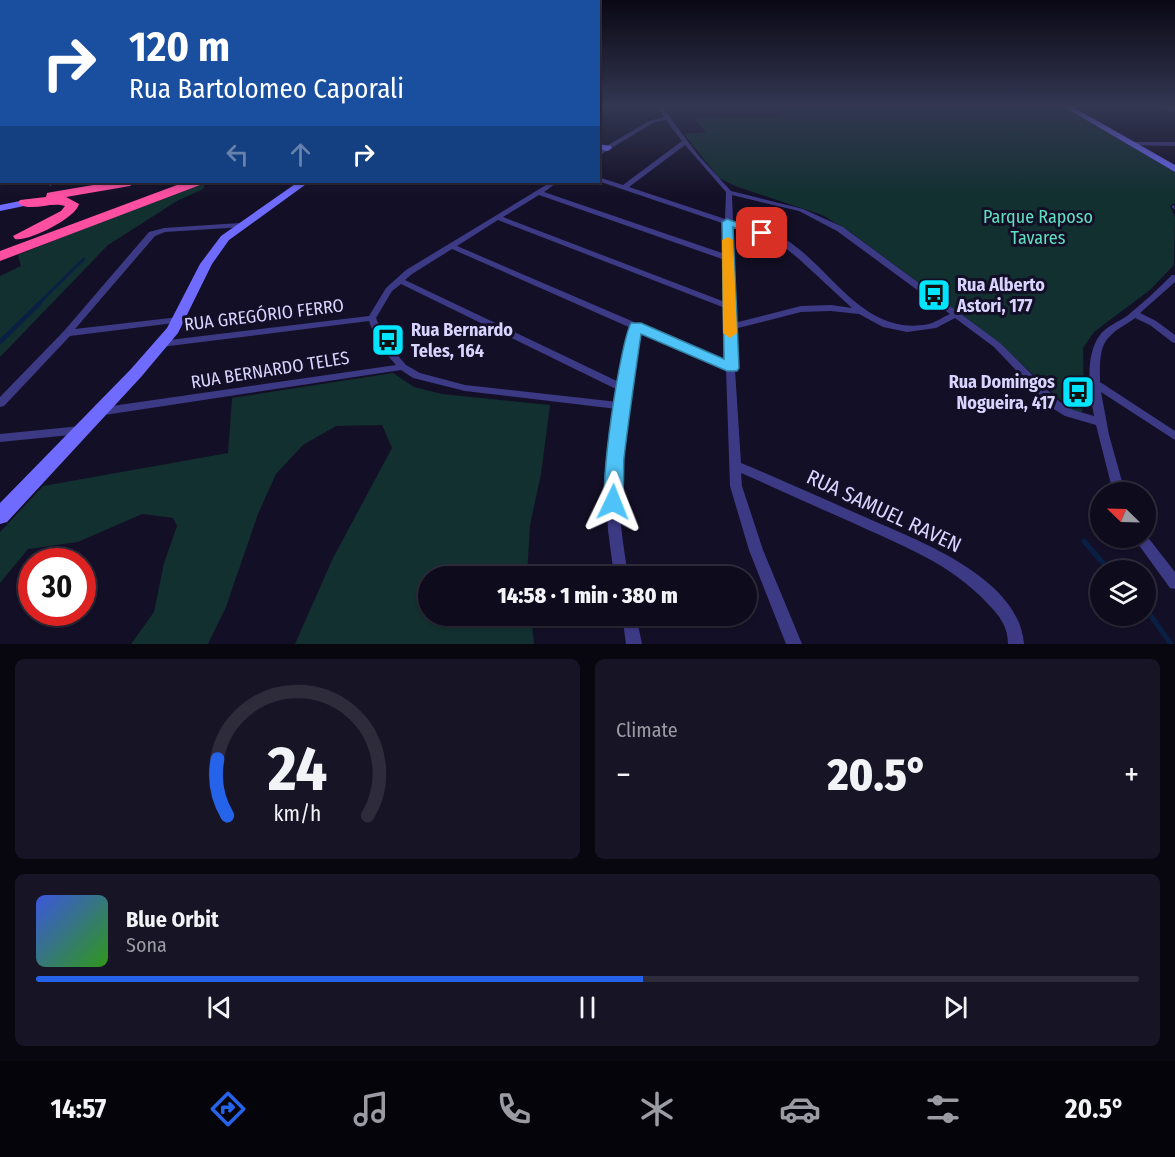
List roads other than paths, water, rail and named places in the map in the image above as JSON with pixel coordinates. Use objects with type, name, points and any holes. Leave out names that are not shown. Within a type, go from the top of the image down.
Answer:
[{"type":"highway","points":[[24,202],[125,183]]},
{"type":"highway","points":[[0,247],[173,183]]},
{"type":"highway","points":[[0,256],[192,183]]},
{"type":"highway","points":[[0,247],[66,214],[72,204],[60,200],[24,202]]},
{"type":"main road","points":[[1119,137],[1175,169]]},
{"type":"main road","points":[[0,516],[161,344],[179,320],[216,248],[240,225],[303,183]]},
{"type":"main road","points":[[0,208],[24,202]]},
{"type":"street","points":[[603,147],[622,137]]},
{"type":"street","points":[[683,137],[696,156],[729,192],[785,204],[827,221],[1001,348],[1056,405],[1069,413],[1100,422]]},
{"type":"street","points":[[625,187],[686,141]]},
{"type":"street","points":[[1131,144],[1175,144]]},
{"type":"street","points":[[600,180],[781,240],[802,256],[861,312],[886,325],[907,329],[933,326],[955,315]]},
{"type":"street","points":[[553,183],[399,280],[380,301],[372,318],[382,343],[403,367],[417,376],[465,388],[622,405]]},
{"type":"street","points":[[538,192],[728,258]]},
{"type":"street","points":[[729,192],[727,222],[734,465],[742,508],[794,644]]},
{"type":"street","points":[[498,217],[730,307]]},
{"type":"street","points":[[0,403],[67,333],[152,234],[164,230],[240,225]]},
{"type":"street","points":[[452,246],[732,368]]},
{"type":"street","points":[[1116,482],[1100,422],[1094,364],[1096,350],[1104,337],[1135,314],[1175,277]]},
{"type":"street","points":[[399,280],[625,389]]},
{"type":"street","points":[[730,327],[801,309],[831,308],[861,312]]},
{"type":"street","points":[[1135,314],[1153,323],[1175,340]]},
{"type":"street","name":"RUA GREGÓRIO FERRO","points":[[161,344],[372,318]]},
{"type":"street","points":[[67,333],[179,320]]},
{"type":"street","points":[[620,566],[613,520],[613,484],[622,405],[636,326]]},
{"type":"street","name":"RUA BERNARDO TELES","points":[[98,412],[403,367]]},
{"type":"street","points":[[1096,384],[1175,436]]},
{"type":"street","points":[[0,438],[81,429]]},
{"type":"street","name":"RUA SAMUEL RAVEN","points":[[734,465],[920,546],[959,568],[986,590],[1006,614],[1011,623],[1016,644]]},
{"type":"street","points":[[1148,548],[1175,583]]},
{"type":"street","points":[[631,626],[634,644]]},
{"type":"waterway","points":[[38,304],[84,259]]},
{"type":"waterway","points":[[0,342],[40,303]]},
{"type":"waterway","points":[[1084,541],[1100,560]]},
{"type":"waterway","points":[[1156,623],[1171,644]]},
{"type":"place","name":"Rua Alberto Astori, 177","points":[[934,295]]},
{"type":"place","name":"Rua Bernardo Teles, 164","points":[[388,340]]},
{"type":"place","name":"Rua Domingos Nogueira, 417","points":[[1078,392]]},
{"type":"park label","name":"Parque Raposo Tavares","points":[[1038,227]]}]
